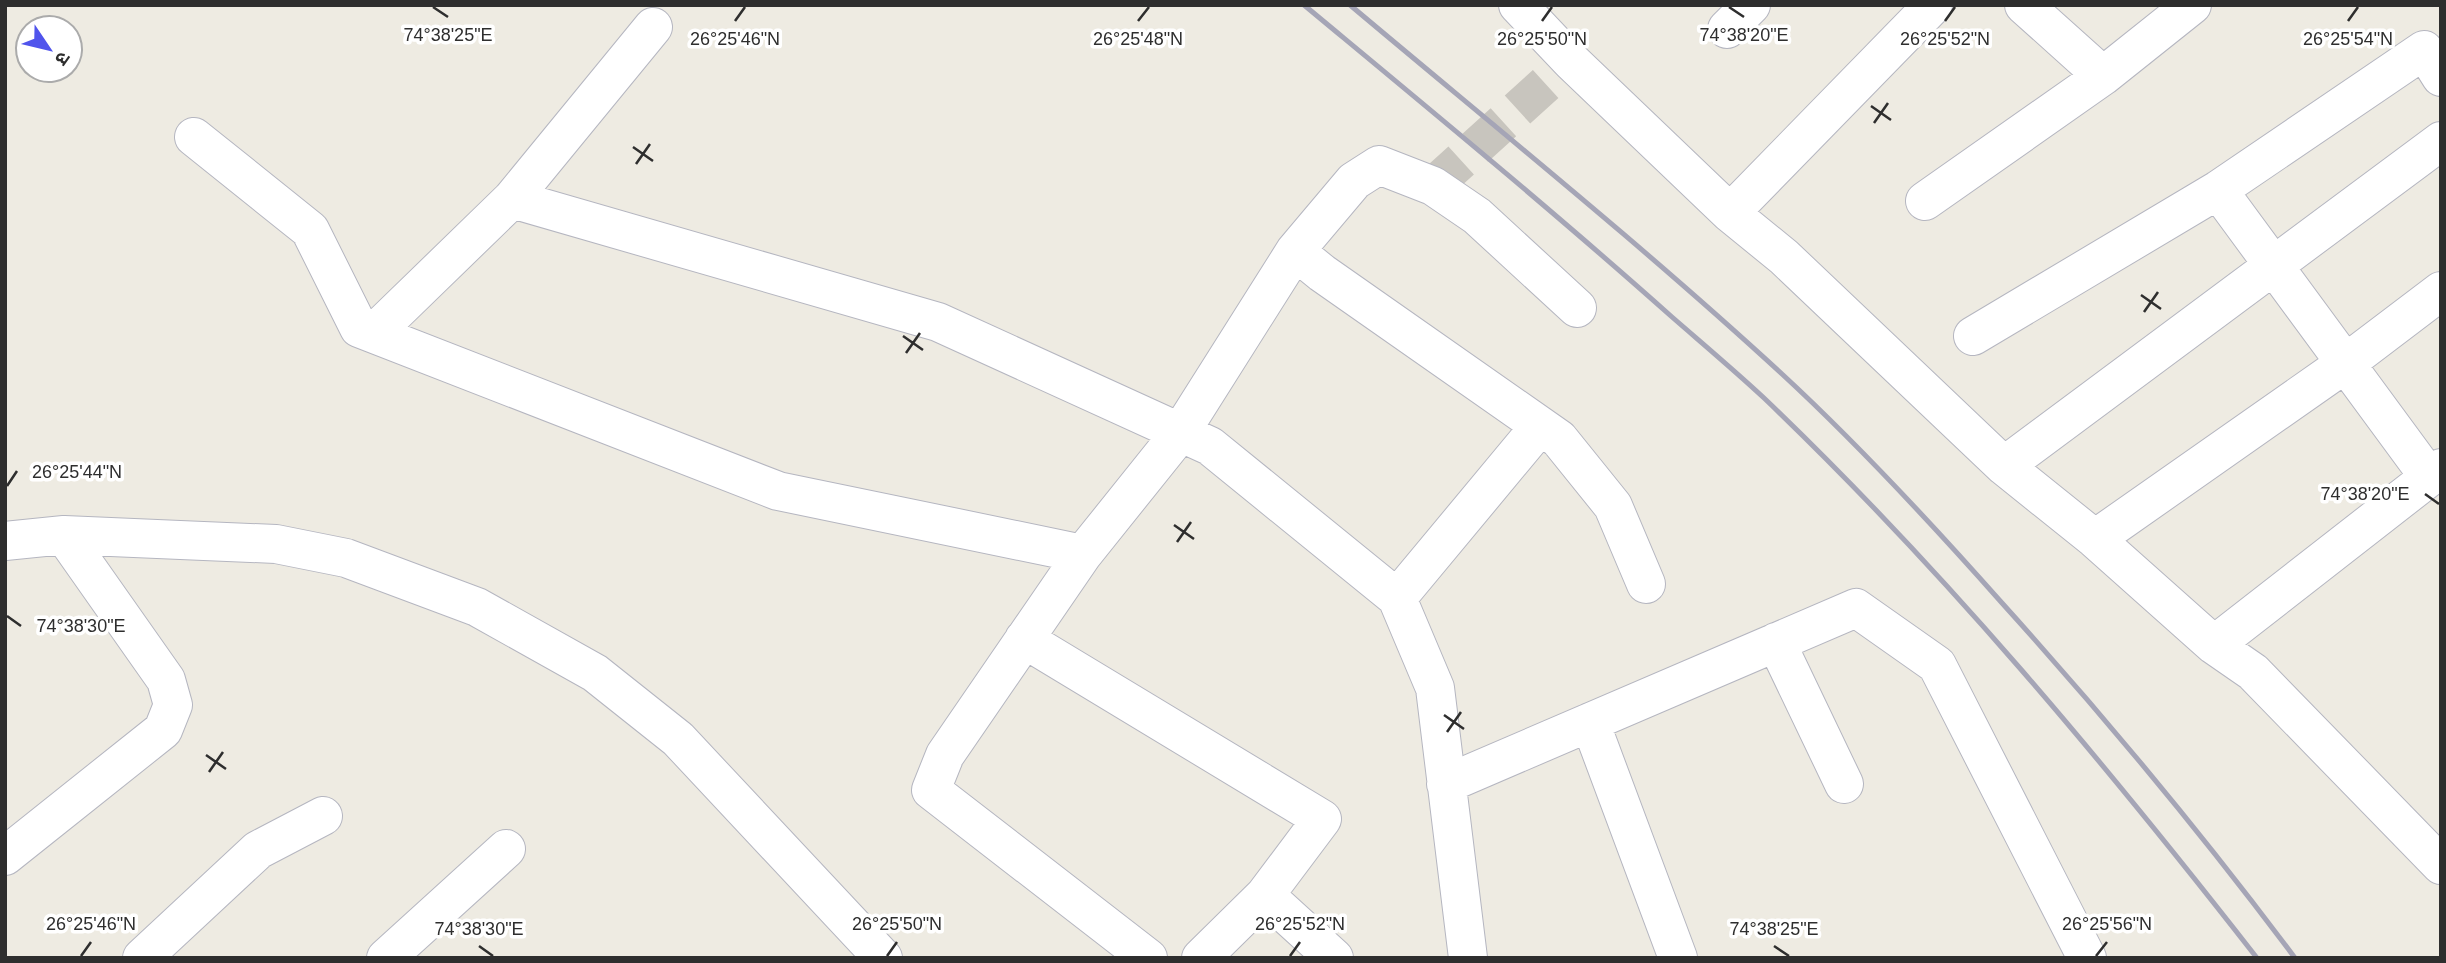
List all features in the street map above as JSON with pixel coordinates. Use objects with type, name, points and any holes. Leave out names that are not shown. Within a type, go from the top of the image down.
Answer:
[{"type":"street","points":[[1730,213],[1933,5]]},
{"type":"street","points":[[2024,5],[2103,76]]},
{"type":"street","points":[[1925,201],[2103,76],[2192,5]]},
{"type":"street","points":[[1523,11],[1571,61],[1730,213],[1784,257],[2004,466],[2095,538],[2214,645],[2262,682],[2441,865]]},
{"type":"street","points":[[374,333],[512,199],[653,27]]},
{"type":"street","points":[[1973,336],[2217,190],[2424,50],[2441,77]]},
{"type":"street","points":[[194,137],[310,230],[359,328],[778,491],[1083,554]]},
{"type":"street","points":[[2004,466],[2441,141]]},
{"type":"street","points":[[1148,958],[931,790],[945,755],[1083,554],[1180,433],[1295,251],[1354,181],[1379,165],[1433,186],[1477,216],[1577,308]]},
{"type":"street","points":[[2214,645],[2435,472],[2347,363],[2217,190]]},
{"type":"street","points":[[512,199],[938,322],[1210,446],[1397,598],[1435,688],[1468,958]]},
{"type":"street","points":[[1295,251],[1322,273],[1559,439],[1613,506],[1646,584]]},
{"type":"street","points":[[2095,538],[2347,363],[2441,291]]},
{"type":"street","points":[[1397,598],[1540,426]]},
{"type":"street","points":[[5,856],[163,730],[173,705],[166,680],[64,535]]},
{"type":"street","points":[[5,541],[64,535],[276,544],[346,558],[477,607],[595,673],[678,739],[883,958]]},
{"type":"street","points":[[1446,784],[1856,608],[1937,665],[2087,958]]},
{"type":"street","points":[[1024,639],[1322,819],[1265,895],[1201,958]]},
{"type":"street","points":[[1776,642],[1844,784]]},
{"type":"street","points":[[1590,722],[1678,958]]},
{"type":"street","points":[[142,958],[258,850],[323,816]]},
{"type":"street","points":[[386,958],[506,849]]},
{"type":"street","points":[[1265,895],[1334,958]]},
{"type":"tunnel","points":[[1433,186],[1571,61]]},
{"type":"railway","points":[[1304,5],[1627,277],[1753,388],[1831,463],[2021,669],[2141,812],[2257,958]]},
{"type":"railway","points":[[1350,5],[1676,280],[1782,374],[1867,457],[1976,573],[2116,733],[2295,958]]}]
